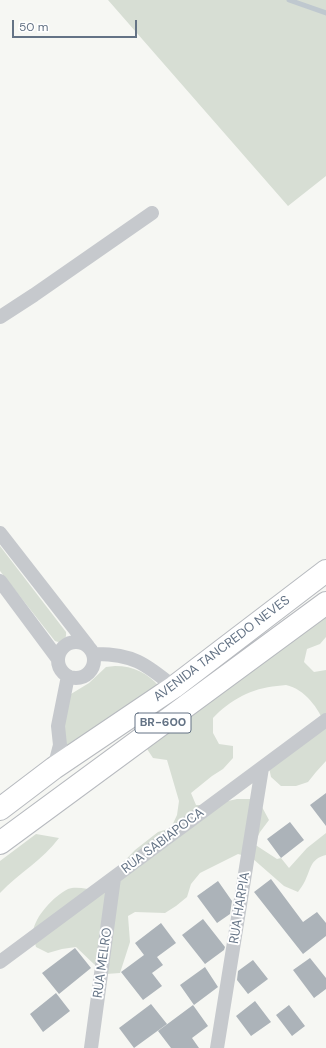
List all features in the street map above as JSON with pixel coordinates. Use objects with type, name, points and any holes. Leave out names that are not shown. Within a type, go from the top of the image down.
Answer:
[{"type":"main road","name":"AVENIDA TANCREDO NEVES","points":[[0,808],[54,768],[174,687],[326,571]]},
{"type":"main road","name":"AVENIDA TANCREDO NEVES","points":[[0,843],[326,603]]},
{"type":"street","points":[[0,317],[152,213]]},
{"type":"street","points":[[0,533],[90,650],[93,666],[86,676],[80,678],[68,676],[62,672],[58,659],[60,652],[69,643],[75,642],[90,650],[130,658],[151,668],[174,687]]},
{"type":"street","points":[[0,581],[58,659]]},
{"type":"street","points":[[54,768],[60,745],[58,726],[68,676]]},
{"type":"street","name":"RUA SABIAPOCA","points":[[0,962],[326,720]]},
{"type":"street","name":"RUA HARPIA","points":[[217,1048],[262,768]]},
{"type":"street","name":"RUA MELRO","points":[[91,1048],[114,878]]},
{"type":"shaded area","points":[[108,0],[326,0],[326,176],[288,206]]},
{"type":"shaded area","points":[[0,546],[66,632],[64,641],[55,641],[0,571]]},
{"type":"shaded area","points":[[326,599],[326,637],[320,644],[307,649],[304,662],[314,672],[326,670],[326,761],[308,782],[296,786],[281,786],[271,777],[268,763],[325,725],[315,706],[310,700],[293,687],[285,685],[259,689],[234,700],[213,718],[213,733],[219,744],[233,746],[233,758],[223,769],[191,793],[196,805],[210,805],[237,799],[251,799],[262,807],[269,820],[260,832],[254,844],[277,859],[281,858],[289,868],[307,848],[326,833],[326,855],[314,862],[298,892],[284,886],[252,858],[238,854],[200,873],[191,884],[187,897],[165,913],[135,912],[128,916],[130,942],[120,973],[106,974],[76,947],[48,953],[36,947],[33,932],[41,913],[51,901],[71,888],[82,888],[96,891],[135,850],[158,832],[171,828],[177,815],[179,801],[167,760],[153,758],[145,746]]},
{"type":"shaded area","points":[[106,667],[128,667],[140,671],[150,677],[159,686],[70,753],[65,744],[63,716],[71,694],[89,683]]},
{"type":"shaded area","points":[[36,834],[59,838],[46,853],[0,893],[0,861]]},
{"type":"building","points":[[326,793],[326,826],[310,805]]},
{"type":"building","points":[[290,822],[304,840],[281,858],[267,839]]},
{"type":"building","points":[[271,879],[303,922],[317,912],[326,923],[326,936],[303,954],[254,892]]},
{"type":"building","points":[[218,881],[232,901],[230,914],[217,923],[197,896]]},
{"type":"building","points":[[203,919],[225,947],[224,950],[205,964],[182,935]]},
{"type":"building","points":[[161,923],[176,943],[157,957],[163,965],[152,973],[162,986],[143,1000],[121,972],[144,955],[135,943]]},
{"type":"building","points":[[75,948],[91,968],[59,994],[42,973]]},
{"type":"building","points":[[310,958],[326,978],[326,989],[314,998],[293,970]]},
{"type":"building","points":[[253,960],[268,979],[248,994],[237,980],[238,971]]},
{"type":"building","points":[[205,967],[218,987],[194,1005],[180,985]]},
{"type":"building","points":[[56,993],[70,1011],[43,1032],[30,1014]]},
{"type":"building","points":[[255,1001],[271,1022],[251,1036],[236,1016]]},
{"type":"building","points":[[151,1004],[167,1024],[134,1048],[119,1028]]},
{"type":"building","points":[[193,1005],[208,1026],[192,1038],[199,1048],[171,1048],[158,1031]]},
{"type":"building","points":[[289,1005],[305,1026],[292,1036],[276,1015]]},
{"type":"waterway","points":[[289,0],[326,13]]}]
